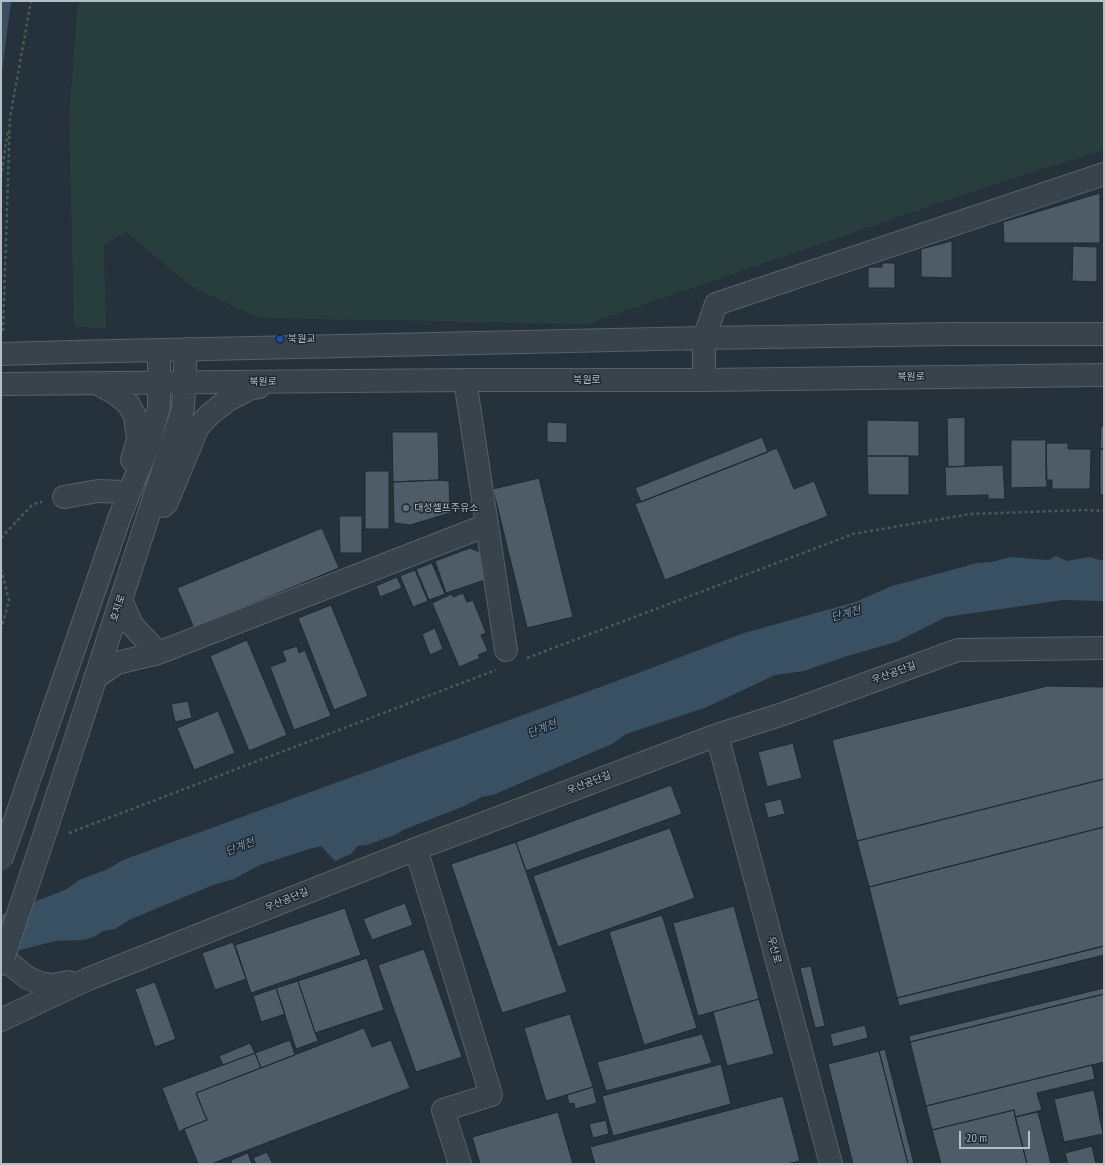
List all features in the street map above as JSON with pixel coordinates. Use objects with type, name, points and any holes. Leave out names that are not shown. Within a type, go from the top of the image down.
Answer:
[{"type":"street","points":[[704,380],[704,338],[716,304],[1104,174]]},
{"type":"street","points":[[2,345],[71,352],[704,338],[953,334],[1104,334]]},
{"type":"street","name":"호저로","points":[[3,960],[55,834],[95,678],[183,409],[186,349]]},
{"type":"street","points":[[1,860],[120,516],[148,446],[159,407],[159,350]]},
{"type":"street","name":"북원로","points":[[1,384],[159,384],[185,382],[283,381],[704,380],[1104,375]]},
{"type":"street","points":[[465,380],[487,526],[510,659]]},
{"type":"street","points":[[142,534],[167,502],[198,427],[210,414],[228,400],[249,389],[283,381]]},
{"type":"street","points":[[98,384],[118,395],[129,405],[135,416],[138,439],[127,478],[120,516]]},
{"type":"street","points":[[64,497],[98,491],[124,492]]},
{"type":"street","points":[[95,678],[118,663],[158,653],[487,526]]},
{"type":"street","points":[[121,600],[132,625],[158,653]]},
{"type":"street","name":"우산공단길","points":[[88,979],[416,849],[717,735],[783,714],[958,650],[1104,648]]},
{"type":"street","name":"우산로","points":[[717,735],[831,1164]]},
{"type":"street","points":[[416,849],[491,1094],[443,1110],[460,1164]]},
{"type":"street","points":[[3,960],[28,978],[40,983],[52,985],[88,979]]},
{"type":"street","points":[[1,1020],[88,979]]},
{"type":"path","points":[[1,177],[31,1]]},
{"type":"path","points":[[2,345],[10,118]]},
{"type":"path","points":[[1,538],[32,504],[64,497]]},
{"type":"path","points":[[55,834],[510,659],[853,534],[970,514],[1084,510],[1104,511]]},
{"type":"path","points":[[1,569],[8,600],[1,630]]},
{"type":"green space","points":[[78,1],[1104,1],[1104,150],[983,188],[587,324],[259,318],[192,287],[126,232],[104,245],[106,328],[74,327],[69,117]]},
{"type":"water","points":[[1,1],[11,1],[1,80]]},
{"type":"water","name":"단계천","points":[[1056,556],[1067,561],[1089,557],[1104,561],[1104,601],[1063,600],[946,617],[896,642],[844,657],[804,671],[775,675],[707,707],[626,734],[612,744],[493,795],[482,797],[462,807],[403,830],[395,835],[367,845],[358,846],[351,854],[335,861],[321,846],[306,850],[260,865],[234,879],[213,885],[129,920],[115,929],[103,931],[94,937],[83,940],[55,941],[1,955],[1,915],[67,889],[79,880],[108,869],[123,860],[614,682],[744,633],[855,602],[892,586],[977,563],[991,562],[1011,557],[1048,560]]},
{"type":"building","points":[[1100,193],[1100,243],[1004,243],[1003,222]]},
{"type":"building","points":[[952,241],[952,278],[921,277],[921,249]]},
{"type":"building","points":[[1073,246],[1097,247],[1097,282],[1072,281]]},
{"type":"building","points":[[882,263],[895,263],[895,288],[868,288],[868,267],[882,267]]},
{"type":"building","points":[[965,417],[965,466],[948,467],[947,418]]},
{"type":"building","points":[[867,420],[919,421],[919,456],[867,456]]},
{"type":"building","points":[[547,422],[567,423],[567,443],[547,442]]},
{"type":"building","points":[[1101,426],[1104,426],[1104,449],[1100,449]]},
{"type":"building","points":[[392,432],[438,432],[439,480],[393,482]]},
{"type":"building","points":[[762,437],[768,452],[641,502],[635,488]]},
{"type":"building","points":[[1011,440],[1046,440],[1047,487],[1011,488]]},
{"type":"building","points":[[1046,443],[1068,443],[1068,449],[1091,449],[1090,489],[1052,489],[1052,480],[1046,480]]},
{"type":"building","points":[[777,448],[794,489],[814,481],[828,516],[665,580],[635,504]]},
{"type":"building","points":[[1100,449],[1104,449],[1104,495],[1100,495]]},
{"type":"building","points":[[867,456],[909,456],[909,495],[868,495]]},
{"type":"building","points":[[1003,465],[1005,499],[988,499],[988,495],[946,496],[945,467]]},
{"type":"building","points":[[365,471],[389,471],[389,529],[365,529]]},
{"type":"building","points":[[539,478],[573,617],[527,628],[493,489]]},
{"type":"building","points":[[449,481],[450,513],[410,525],[394,523],[393,482]]},
{"type":"building","points":[[339,516],[362,516],[362,553],[340,553]]},
{"type":"building","points":[[322,528],[339,568],[194,628],[177,588]]},
{"type":"building","points":[[470,548],[482,553],[488,579],[446,593],[435,561]]},
{"type":"building","points":[[432,563],[445,594],[429,600],[416,569]]},
{"type":"building","points":[[415,570],[428,601],[413,607],[400,576]]},
{"type":"building","points":[[397,577],[402,588],[380,597],[376,586]]},
{"type":"building","points":[[463,593],[467,602],[473,600],[486,633],[481,635],[488,651],[478,655],[480,658],[459,667],[432,603],[452,594],[453,597]]},
{"type":"building","points":[[331,605],[368,696],[334,710],[298,618]]},
{"type":"building","points":[[435,628],[443,649],[430,655],[422,634]]},
{"type":"building","points":[[247,640],[287,735],[249,751],[210,656]]},
{"type":"building","points":[[297,646],[299,653],[305,650],[331,716],[294,730],[270,667],[286,661],[282,651]]},
{"type":"building","points":[[1047,686],[1104,687],[1104,779],[857,841],[832,740]]},
{"type":"building","points":[[188,701],[192,718],[175,722],[171,704]]},
{"type":"building","points":[[218,711],[235,753],[194,770],[177,728]]},
{"type":"building","points":[[793,743],[802,778],[767,787],[758,752]]},
{"type":"building","points":[[1104,779],[1104,827],[869,887],[857,841]]},
{"type":"building","points":[[671,785],[682,814],[526,871],[516,842]]},
{"type":"building","points":[[781,799],[785,814],[768,818],[764,803]]},
{"type":"building","points":[[1104,827],[1104,946],[897,998],[869,887]]},
{"type":"building","points":[[670,828],[695,898],[558,947],[533,876]]},
{"type":"building","points":[[516,842],[567,992],[502,1013],[451,864]]},
{"type":"building","points":[[405,903],[413,925],[372,940],[363,919]]},
{"type":"building","points":[[734,906],[759,999],[698,1016],[673,923]]},
{"type":"building","points":[[345,908],[361,955],[251,993],[235,945]]},
{"type":"building","points":[[662,915],[697,1028],[644,1045],[609,932]]},
{"type":"building","points":[[233,942],[246,979],[215,990],[202,953]]},
{"type":"building","points":[[1104,946],[1104,955],[899,1006],[897,998]]},
{"type":"building","points":[[424,949],[462,1057],[416,1072],[378,965]]},
{"type":"building","points":[[367,958],[384,1010],[315,1033],[298,981]]},
{"type":"building","points":[[811,966],[825,1026],[815,1028],[800,968]]},
{"type":"building","points":[[298,981],[318,1041],[296,1049],[276,988]]},
{"type":"building","points":[[155,982],[176,1039],[155,1047],[135,989]]},
{"type":"building","points":[[276,988],[285,1014],[261,1022],[253,996]]},
{"type":"building","points":[[1104,988],[1104,994],[910,1042],[909,1036]]},
{"type":"building","points":[[1104,994],[1104,1062],[926,1106],[910,1042]]},
{"type":"building","points":[[759,999],[774,1054],[727,1066],[713,1012]]},
{"type":"building","points":[[570,1014],[593,1087],[546,1101],[524,1028]]},
{"type":"building","points":[[865,1025],[868,1038],[833,1047],[830,1034]]},
{"type":"building","points":[[364,1028],[372,1047],[391,1040],[410,1088],[211,1164],[198,1164],[184,1129],[207,1120],[196,1093]]},
{"type":"building","points":[[702,1034],[712,1063],[606,1091],[597,1062]]},
{"type":"building","points":[[290,1040],[295,1055],[261,1068],[255,1053]]},
{"type":"building","points":[[250,1043],[255,1053],[223,1065],[219,1056]]},
{"type":"building","points":[[885,1049],[914,1164],[908,1164],[879,1051]]},
{"type":"building","points":[[879,1051],[908,1164],[853,1164],[828,1064]]},
{"type":"building","points":[[255,1053],[261,1068],[196,1093],[207,1120],[179,1132],[162,1088]]},
{"type":"building","points":[[721,1064],[731,1104],[613,1136],[602,1096]]},
{"type":"building","points":[[1092,1065],[1095,1079],[1037,1093],[1042,1110],[1015,1117],[1014,1110],[932,1130],[926,1106]]},
{"type":"building","points":[[593,1087],[597,1103],[575,1109],[574,1103],[569,1104],[567,1095]]},
{"type":"building","points":[[1094,1090],[1103,1134],[1064,1142],[1054,1099]]},
{"type":"building","points":[[783,1096],[800,1161],[786,1164],[595,1164],[590,1147]]},
{"type":"building","points":[[1014,1110],[1027,1164],[941,1164],[932,1130]]},
{"type":"building","points":[[558,1112],[573,1164],[480,1164],[472,1137]]},
{"type":"building","points":[[1038,1112],[1051,1164],[1027,1164],[1015,1117]]},
{"type":"building","points":[[606,1120],[609,1134],[593,1138],[589,1124]]},
{"type":"building","points":[[1092,1146],[1096,1164],[1068,1164],[1065,1153]]},
{"type":"building","points":[[267,1152],[273,1164],[256,1164],[253,1158]]},
{"type":"building","points":[[248,1153],[252,1164],[232,1164],[231,1160]]},
{"type":"place","name":"북원교","points":[[280,339]]},
{"type":"place","name":"대성셀프주유소","points":[[406,508]]}]
